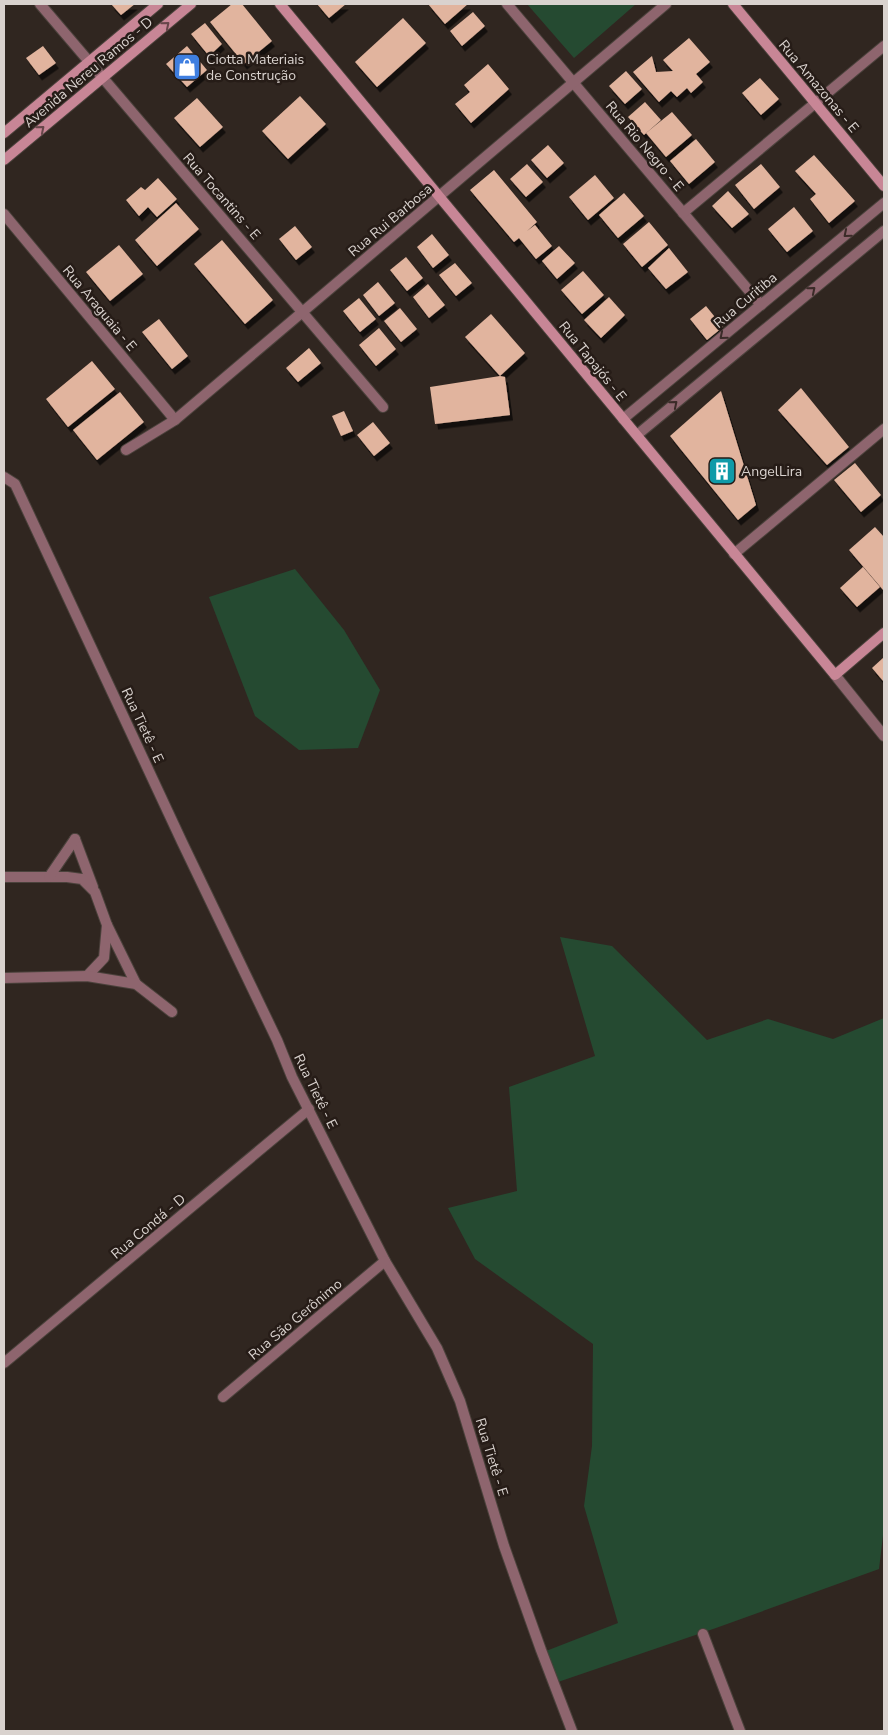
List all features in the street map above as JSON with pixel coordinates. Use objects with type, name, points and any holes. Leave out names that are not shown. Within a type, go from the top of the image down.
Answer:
[{"type":"street","name":"Rua Tocantins - E","points":[[40,4],[383,407]]},
{"type":"street","name":"Avenida Nereu Ramos - D","points":[[4,133],[158,4]]},
{"type":"street","name":"Avenida Nereu Ramos - D","points":[[4,160],[191,4]]},
{"type":"street","name":"Rua Tapajós - E","points":[[280,4],[884,736]]},
{"type":"street","name":"Rua Rio Negro - E","points":[[507,4],[761,305]]},
{"type":"street","name":"Rua Rui Barbosa","points":[[126,450],[175,420],[666,4]]},
{"type":"street","name":"Rua Amazonas - E","points":[[733,4],[884,186]]},
{"type":"street","points":[[683,213],[884,46]]},
{"type":"street","name":"Rua Curitiba","points":[[623,419],[884,203]]},
{"type":"street","name":"Rua Araguaia - E","points":[[4,214],[175,420]]},
{"type":"street","points":[[637,435],[884,231]]},
{"type":"street","points":[[734,554],[884,429]]},
{"type":"street","name":"Rua Tietê - E","points":[[4,476],[15,484],[309,1109],[385,1261],[437,1348],[460,1401],[504,1546],[572,1731]]},
{"type":"street","points":[[834,675],[884,633]]},
{"type":"street","points":[[48,877],[75,840],[107,925],[136,984],[172,1012]]},
{"type":"street","points":[[4,877],[82,879],[95,892]]},
{"type":"street","points":[[87,976],[104,958],[107,925]]},
{"type":"street","points":[[4,978],[87,976],[136,984]]},
{"type":"street","name":"Rua Condá - D","points":[[4,1363],[309,1109]]},
{"type":"street","name":"Rua São Gerônimo","points":[[223,1397],[385,1261]]},
{"type":"street","points":[[703,1634],[740,1731]]},
{"type":"green space","points":[[527,4],[636,4],[574,58]]},
{"type":"green space","points":[[295,569],[344,630],[380,690],[358,748],[299,750],[255,716],[209,597]]},
{"type":"green space","points":[[560,937],[612,946],[707,1040],[768,1019],[833,1039],[884,1018],[884,1527],[879,1569],[716,1628],[558,1682],[546,1651],[618,1623],[584,1506],[592,1446],[593,1344],[475,1259],[448,1208],[517,1191],[509,1087],[595,1056]]},
{"type":"building","points":[[111,4],[135,4],[121,15]]},
{"type":"building","points":[[232,4],[242,4],[272,41],[244,64],[210,22]]},
{"type":"building","points":[[317,4],[346,4],[329,18]]},
{"type":"building","points":[[428,4],[468,4],[445,24]]},
{"type":"building","points":[[473,12],[485,26],[462,46],[450,31]]},
{"type":"building","points":[[403,18],[426,43],[377,87],[355,62]]},
{"type":"building","points":[[205,23],[222,44],[209,56],[191,34]]},
{"type":"building","points":[[689,38],[710,62],[696,74],[703,82],[691,93],[687,88],[677,97],[671,91],[659,102],[633,72],[652,56],[656,72],[673,71],[663,60]]},
{"type":"building","points":[[43,46],[56,63],[39,75],[26,58]]},
{"type":"building","name":"Ciotta Materiais de Construção","points":[[187,46],[207,70],[187,87],[166,64]]},
{"type":"building","points":[[488,64],[509,89],[471,123],[455,104],[470,92],[464,85]]},
{"type":"building","points":[[626,71],[642,89],[625,104],[609,86]]},
{"type":"building","points":[[760,78],[779,99],[761,115],[742,93]]},
{"type":"building","points":[[300,96],[326,124],[288,159],[262,131]]},
{"type":"building","points":[[197,98],[223,127],[200,147],[174,118]]},
{"type":"building","points":[[645,102],[661,120],[644,135],[628,117]]},
{"type":"building","points":[[672,112],[692,135],[666,157],[646,133]]},
{"type":"building","points":[[696,139],[715,162],[689,184],[670,161]]},
{"type":"building","points":[[548,145],[564,163],[547,178],[531,160]]},
{"type":"building","points":[[814,155],[855,201],[829,223],[810,199],[816,194],[795,171]]},
{"type":"building","points":[[527,164],[543,182],[526,197],[510,179]]},
{"type":"building","points":[[761,164],[780,187],[754,209],[735,185]]},
{"type":"building","points":[[494,170],[537,222],[527,231],[535,225],[552,246],[536,259],[519,238],[514,242],[470,190]]},
{"type":"building","points":[[595,175],[614,198],[588,220],[569,197]]},
{"type":"building","points":[[158,178],[177,199],[157,217],[148,207],[139,216],[126,200],[141,187],[145,190]]},
{"type":"building","points":[[728,191],[749,214],[732,228],[712,206]]},
{"type":"building","points":[[624,193],[644,216],[618,238],[599,215]]},
{"type":"building","points":[[176,203],[199,229],[157,266],[135,240]]},
{"type":"building","points":[[794,207],[813,231],[787,252],[768,229]]},
{"type":"building","points":[[649,222],[668,245],[642,267],[623,244]]},
{"type":"building","points":[[295,226],[312,247],[296,260],[279,239]]},
{"type":"building","points":[[432,234],[449,255],[433,268],[417,247]]},
{"type":"building","points":[[222,240],[273,300],[245,324],[194,264]]},
{"type":"building","points":[[119,245],[143,274],[110,301],[86,272]]},
{"type":"building","points":[[559,246],[575,263],[557,279],[542,261]]},
{"type":"building","points":[[669,248],[688,272],[666,289],[648,268]]},
{"type":"building","points":[[406,257],[423,278],[407,291],[390,270]]},
{"type":"building","points":[[455,263],[472,283],[456,296],[439,275]]},
{"type":"building","points":[[583,271],[604,295],[582,314],[561,290]]},
{"type":"building","points":[[378,282],[395,303],[379,316],[363,295]]},
{"type":"building","points":[[428,284],[445,305],[429,318],[413,297]]},
{"type":"building","points":[[609,297],[625,315],[601,338],[584,320]]},
{"type":"building","points":[[359,298],[376,319],[360,332],[343,311]]},
{"type":"building","points":[[706,306],[723,327],[707,340],[690,319]]},
{"type":"building","points":[[400,308],[417,329],[401,342],[384,321]]},
{"type":"building","points":[[491,314],[525,353],[500,376],[465,337]]},
{"type":"building","points":[[159,319],[188,356],[172,369],[142,332]]},
{"type":"building","points":[[379,328],[396,349],[376,366],[359,345]]},
{"type":"building","points":[[309,348],[321,363],[298,382],[286,368]]},
{"type":"building","points":[[92,361],[115,389],[68,427],[46,399]]},
{"type":"building","points":[[500,376],[505,377],[510,415],[435,424],[430,387]]},
{"type":"building","points":[[801,388],[849,447],[827,465],[778,410]]},
{"type":"building","name":"AngelLira","points":[[721,391],[756,505],[738,520],[670,436]]},
{"type":"building","points":[[120,392],[144,422],[97,460],[73,430]]},
{"type":"building","points":[[344,411],[353,431],[341,436],[332,416]]},
{"type":"building","points":[[373,422],[390,443],[374,456],[357,435]]},
{"type":"building","points":[[855,463],[881,495],[861,512],[834,480]]},
{"type":"building","points":[[875,527],[884,537],[884,591],[849,550]]},
{"type":"building","points":[[863,567],[880,587],[857,607],[840,588]]},
{"type":"building","points":[[884,657],[884,682],[872,668]]},
{"type":"place","name":"Ciotta Materiais de Construção","points":[[187,67]]},
{"type":"place","name":"AngelLira","points":[[722,471]]}]
